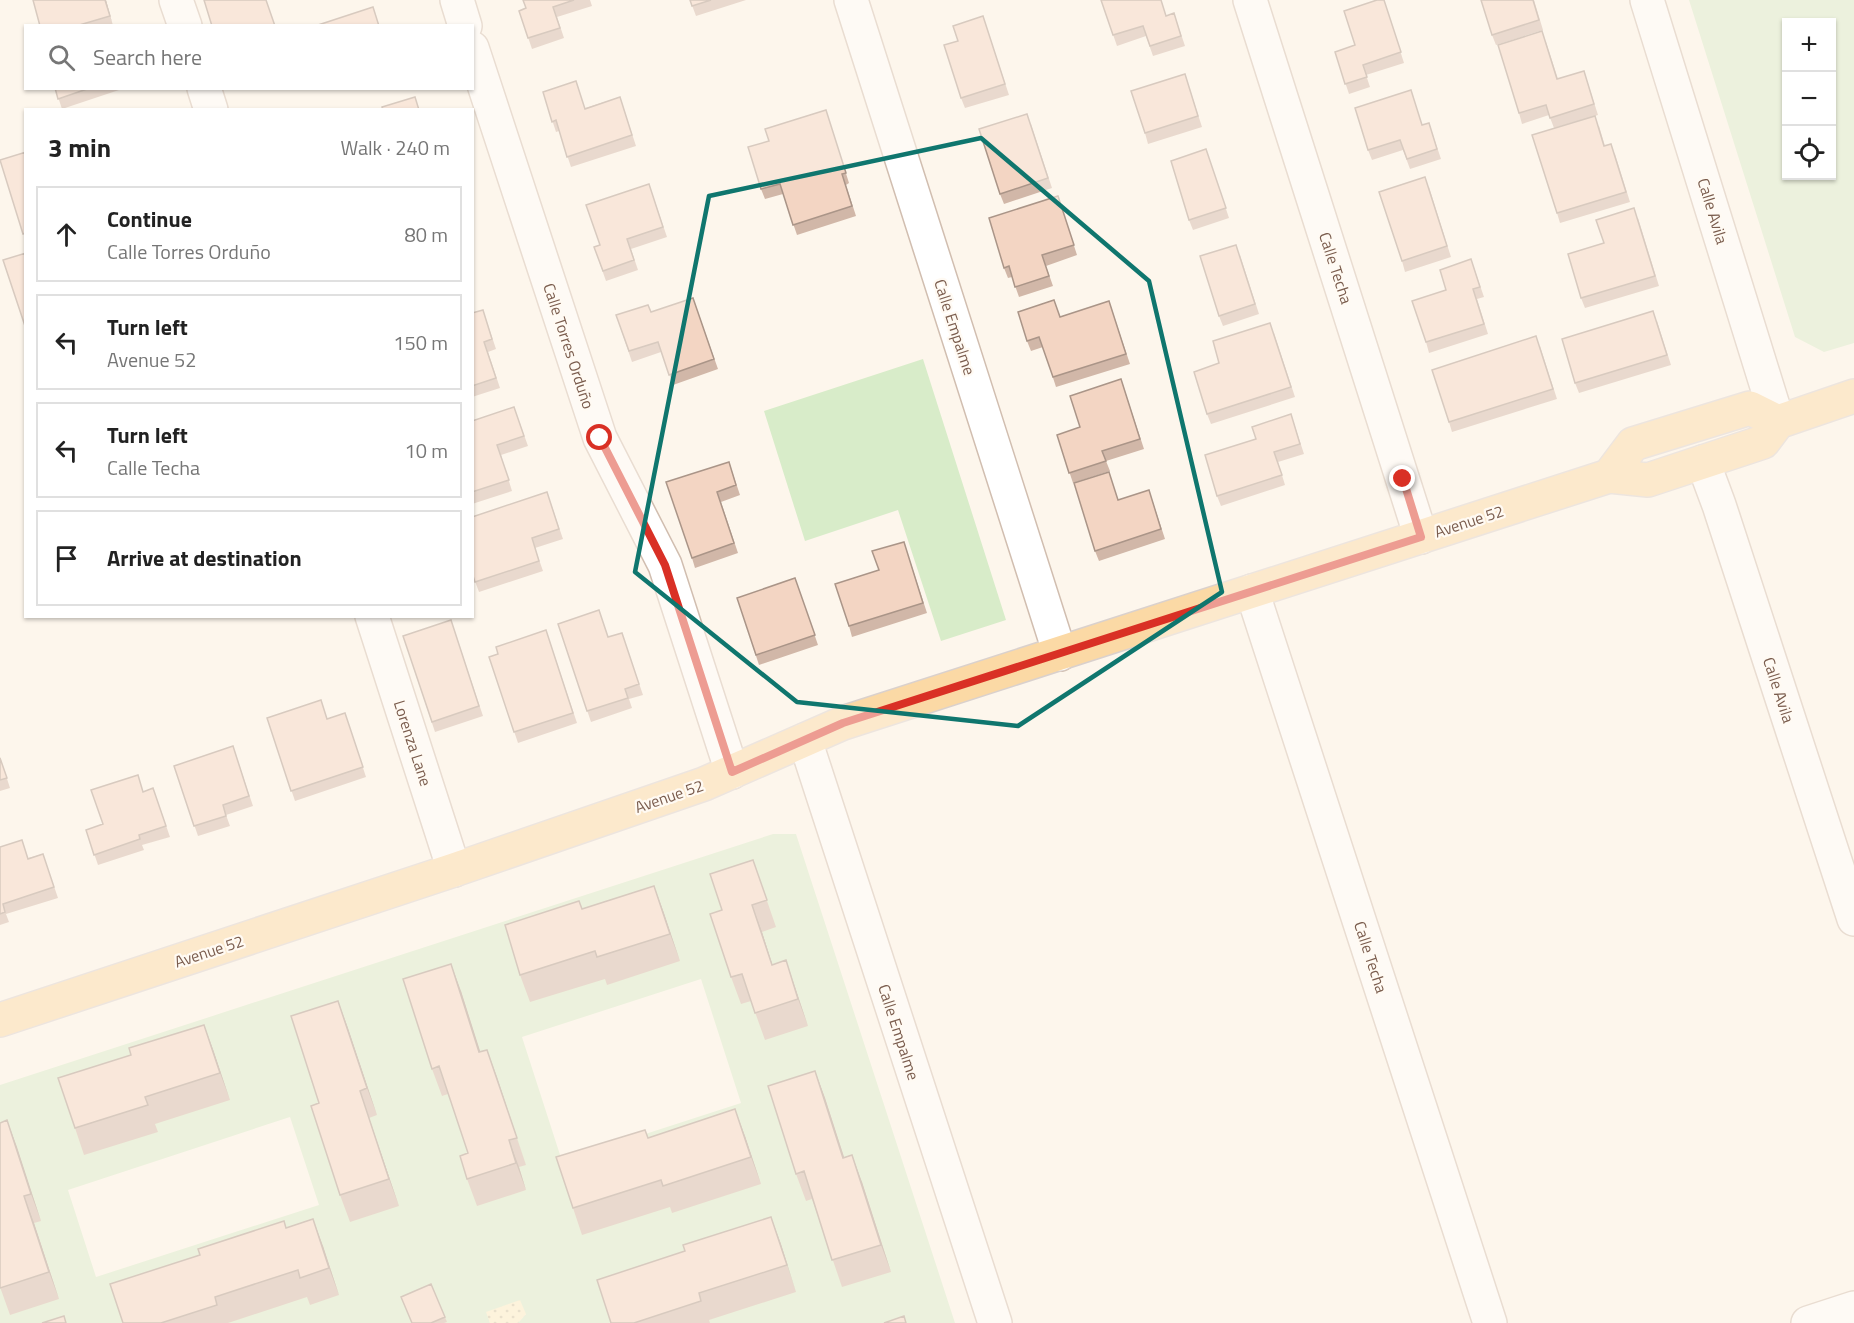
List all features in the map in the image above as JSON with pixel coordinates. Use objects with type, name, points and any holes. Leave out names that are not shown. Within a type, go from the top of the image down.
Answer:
[{"type":"main road","name":"Avenue 52","points":[[0,1020],[454,870],[704,784],[843,723],[1610,476],[1648,480],[1763,442],[1778,422],[1854,396]]},
{"type":"main road","points":[[1610,476],[1633,444],[1750,408],[1778,422]]},
{"type":"street","points":[[176,0],[183,24]]},
{"type":"street","points":[[457,0],[464,24]]},
{"type":"street","name":"Calle Empalme","points":[[851,0],[1060,654]]},
{"type":"street","name":"Calle Techa","points":[[1250,0],[1421,537]]},
{"type":"street","name":"Calle Avila","points":[[1647,0],[1778,422]]},
{"type":"street","name":"Calle Torres Orduño","points":[[474,54],[600,438],[665,565],[732,772]]},
{"type":"street","points":[[205,90],[210,108]]},
{"type":"street","name":"Calle Avila","points":[[1703,462],[1854,919]]},
{"type":"street","name":"Calle Techa","points":[[1252,591],[1490,1323]]},
{"type":"street","name":"Lorenza Lane","points":[[373,618],[454,870]]},
{"type":"street","name":"Calle Empalme","points":[[805,740],[995,1323]]},
{"type":"street","points":[[1808,1323],[1854,1308]]},
{"type":"highlighted area","points":[[981,138],[1149,281],[1222,592],[1018,726],[797,702],[635,572],[709,196]]},
{"type":"green space","points":[[1689,0],[1854,0],[1854,343],[1824,352],[1795,337]]},
{"type":"green space","points":[[923,359],[1006,620],[941,641],[898,510],[805,541],[764,411]]},
{"type":"green space","points":[[773,834],[796,834],[955,1323],[518,1323],[526,1314],[487,1312],[490,1323],[0,1323],[0,1085]],"holes":[[[701,979],[741,1103],[562,1161],[522,1037]],[[290,1117],[319,1205],[96,1277],[68,1190]]]},
{"type":"sand","points":[[520,1300],[526,1314],[518,1323],[490,1323],[486,1312]]},
{"type":"building","points":[[33,0],[105,0],[110,16],[83,24],[39,24]]},
{"type":"building","points":[[204,0],[266,0],[274,24],[211,24]]},
{"type":"building","points":[[523,0],[574,0],[553,7],[560,28],[528,38],[519,11],[526,8]]},
{"type":"building","points":[[690,0],[711,0],[692,6]]},
{"type":"building","points":[[1101,0],[1161,0],[1166,16],[1174,13],[1181,36],[1150,46],[1143,26],[1113,35]]},
{"type":"building","points":[[1377,0],[1384,0],[1401,52],[1363,65],[1367,77],[1345,84],[1335,52],[1355,45],[1344,11]]},
{"type":"building","points":[[1481,0],[1533,0],[1539,20],[1492,35]]},
{"type":"building","points":[[373,7],[378,24],[321,24]]},
{"type":"building","points":[[983,16],[1005,84],[961,98],[944,45],[958,41],[953,26]]},
{"type":"building","points":[[1542,31],[1557,79],[1584,71],[1594,104],[1550,118],[1546,105],[1519,113],[1498,45]]},
{"type":"building","points":[[1185,74],[1198,116],[1145,133],[1131,91]]},
{"type":"building","points":[[576,81],[585,109],[620,97],[632,135],[567,157],[556,120],[552,122],[543,92]]},
{"type":"building","points":[[56,90],[84,90],[58,99]]},
{"type":"building","points":[[1411,90],[1422,125],[1429,123],[1437,149],[1407,159],[1400,140],[1368,150],[1355,108]]},
{"type":"building","points":[[415,97],[418,108],[382,108]]},
{"type":"building","points":[[826,110],[846,173],[842,174],[852,206],[793,225],[780,184],[761,189],[748,147],[769,141],[765,129]]},
{"type":"building","points":[[1027,114],[1048,178],[1000,194],[979,129]]},
{"type":"building","points":[[1595,116],[1604,146],[1611,144],[1626,192],[1557,213],[1532,135]]},
{"type":"building","points":[[1206,149],[1226,208],[1189,220],[1171,161]]},
{"type":"building","points":[[24,153],[23,234],[0,160]]},
{"type":"building","points":[[1425,177],[1447,246],[1402,261],[1379,192]]},
{"type":"building","points":[[649,184],[663,227],[627,239],[634,260],[603,271],[594,247],[600,245],[586,205]]},
{"type":"building","points":[[1058,196],[1074,245],[1042,255],[1049,276],[1015,287],[1009,266],[1004,268],[989,218]]},
{"type":"building","points":[[1634,208],[1655,276],[1581,298],[1568,254],[1604,243],[1596,220]]},
{"type":"building","points":[[1236,245],[1255,304],[1219,316],[1200,256]]},
{"type":"building","points":[[24,254],[24,323],[3,260]]},
{"type":"building","points":[[1471,259],[1480,287],[1473,289],[1484,324],[1426,342],[1412,301],[1446,290],[1440,270]]},
{"type":"building","points":[[693,298],[714,359],[669,375],[658,342],[629,351],[616,315],[648,305],[651,312]]},
{"type":"building","points":[[1054,300],[1060,317],[1109,301],[1126,354],[1053,377],[1039,337],[1027,341],[1018,312]]},
{"type":"building","points":[[483,310],[492,339],[484,342],[496,378],[474,385],[474,312]]},
{"type":"building","points":[[1653,311],[1667,355],[1575,383],[1562,339]]},
{"type":"building","points":[[1270,323],[1291,387],[1207,414],[1194,372],[1219,363],[1213,341]]},
{"type":"building","points":[[1536,336],[1553,389],[1449,422],[1432,370]]},
{"type":"building","points":[[1121,379],[1140,439],[1102,451],[1106,461],[1069,473],[1057,435],[1080,427],[1070,396]]},
{"type":"building","points":[[514,407],[524,436],[497,445],[509,480],[474,491],[474,420]]},
{"type":"building","points":[[1291,414],[1300,444],[1274,452],[1282,475],[1217,496],[1205,455],[1256,439],[1252,427]]},
{"type":"building","points":[[729,462],[736,485],[717,492],[734,543],[692,558],[666,482]]},
{"type":"building","points":[[1109,472],[1118,500],[1149,490],[1161,529],[1095,551],[1074,483]]},
{"type":"building","points":[[547,492],[559,529],[532,538],[539,561],[475,582],[474,516]]},
{"type":"building","points":[[904,542],[923,603],[849,626],[835,584],[879,570],[872,551]]},
{"type":"building","points":[[795,578],[815,635],[756,655],[737,598]]},
{"type":"building","points":[[599,610],[608,637],[622,633],[639,684],[625,689],[628,698],[587,711],[558,624]]},
{"type":"building","points":[[451,620],[479,706],[432,722],[403,636]]},
{"type":"building","points":[[546,630],[573,713],[514,732],[489,657],[498,654],[496,647]]},
{"type":"building","points":[[321,700],[327,719],[345,713],[363,767],[291,791],[267,718]]},
{"type":"building","points":[[233,746],[249,796],[223,805],[226,816],[194,826],[174,766]]},
{"type":"building","points":[[0,758],[7,778],[0,780]]},
{"type":"building","points":[[138,775],[143,792],[153,788],[166,826],[139,835],[140,839],[94,855],[86,830],[103,824],[91,790]]},
{"type":"building","points":[[22,840],[28,859],[43,854],[54,887],[3,904],[5,912],[0,914],[0,847]]},
{"type":"building","points":[[753,860],[767,900],[752,905],[772,965],[786,960],[798,999],[755,1013],[742,974],[731,977],[710,914],[722,910],[710,874]]},
{"type":"building","points":[[654,886],[670,934],[597,957],[595,951],[520,975],[505,925],[579,901],[582,909]]},
{"type":"building","points":[[451,964],[479,1052],[487,1050],[517,1138],[509,1140],[516,1163],[467,1179],[460,1156],[468,1153],[439,1066],[432,1069],[403,979]]},
{"type":"building","points":[[338,1001],[367,1088],[360,1091],[389,1179],[340,1195],[311,1106],[319,1103],[291,1016]]},
{"type":"building","points":[[204,1025],[220,1073],[145,1097],[148,1105],[75,1128],[58,1078],[131,1055],[129,1048]]},
{"type":"building","points":[[815,1071],[843,1158],[852,1155],[881,1245],[832,1260],[804,1171],[796,1174],[768,1086]]},
{"type":"building","points":[[735,1109],[751,1157],[663,1186],[661,1180],[573,1208],[556,1157],[645,1130],[648,1138]]},
{"type":"building","points":[[7,1120],[31,1194],[24,1196],[49,1272],[0,1288],[0,1123]]},
{"type":"building","points":[[771,1217],[787,1265],[699,1293],[701,1301],[634,1323],[611,1323],[597,1280],[685,1251],[683,1245]]},
{"type":"building","points":[[313,1219],[329,1268],[300,1278],[298,1270],[215,1297],[217,1305],[161,1323],[123,1323],[110,1284],[200,1255],[198,1249],[284,1221],[286,1228]]},
{"type":"building","points":[[431,1284],[445,1317],[431,1323],[412,1323],[401,1297]]},
{"type":"building","points":[[64,1316],[66,1323],[42,1323]]},
{"type":"building","points":[[904,1316],[906,1323],[884,1323]]},
{"type":"route","points":[[600,438],[665,565],[732,772],[843,723],[1421,537],[1403,479]]}]
